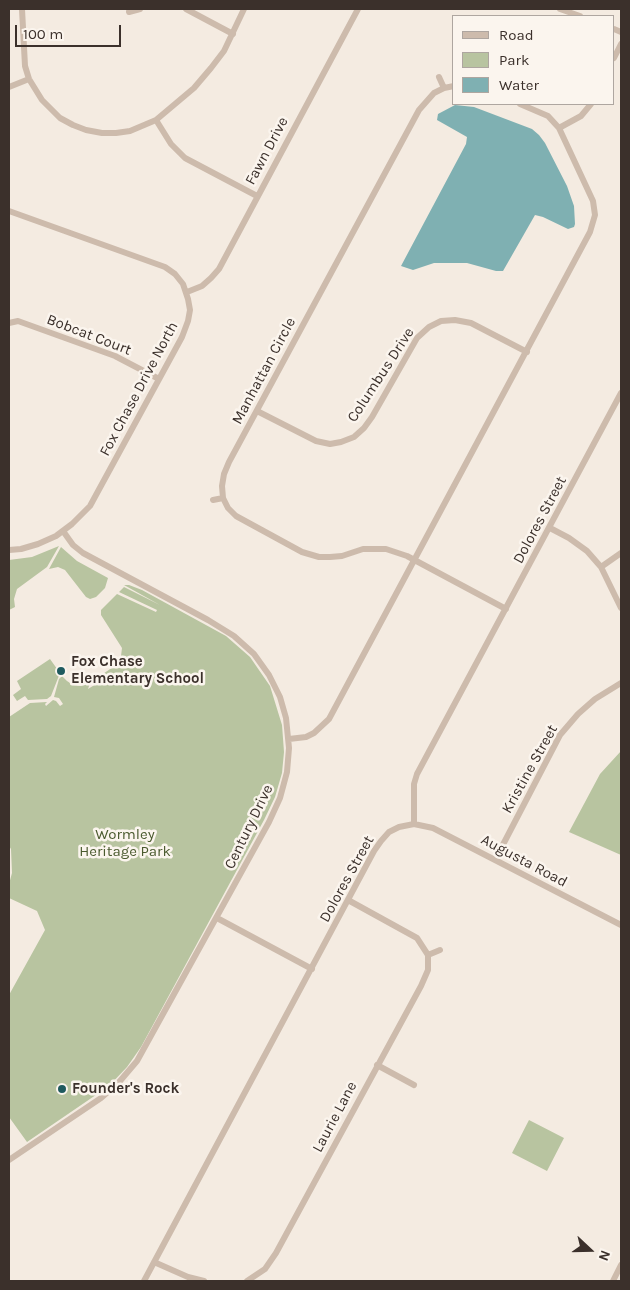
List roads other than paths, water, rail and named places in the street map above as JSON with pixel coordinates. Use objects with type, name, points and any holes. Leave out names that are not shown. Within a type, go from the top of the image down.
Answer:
[{"type":"street","points":[[22,9],[25,62],[29,79],[35,91],[60,118],[86,130],[102,133],[130,131],[156,120],[194,88],[211,68],[233,34],[244,9]]},
{"type":"street","points":[[129,12],[140,9]]},
{"type":"street","points":[[186,9],[233,34]]},
{"type":"street","name":"Fawn Drive","points":[[186,292],[202,286],[218,269],[358,9]]},
{"type":"street","points":[[560,9],[577,15]]},
{"type":"street","points":[[615,56],[621,44]]},
{"type":"street","points":[[440,77],[444,88]]},
{"type":"street","points":[[9,87],[29,79]]},
{"type":"street","name":"Manhattan Circle","points":[[224,498],[222,486],[224,474],[418,110],[434,93],[452,86]]},
{"type":"street","points":[[289,739],[306,737],[314,733],[329,719],[587,240],[593,224],[595,215],[590,192],[560,128],[548,116],[522,105]]},
{"type":"street","points":[[560,128],[581,116],[590,105]]},
{"type":"street","points":[[156,120],[170,144],[181,155],[257,196]]},
{"type":"street","points":[[9,211],[165,267],[176,276],[186,292]]},
{"type":"street","name":"Fox Chase Drive North","points":[[9,550],[38,544],[63,531],[81,516],[97,494],[188,321],[190,304],[186,292]]},
{"type":"street","name":"Columbus Drive","points":[[257,411],[316,442],[330,444],[354,437],[372,417],[417,338],[429,327],[441,321],[455,320],[471,323],[526,352]]},
{"type":"street","name":"Bobcat Court","points":[[9,323],[18,321],[115,356],[159,379]]},
{"type":"street","name":"Dolores Street","points":[[144,1281],[381,841],[389,832],[399,827],[414,824],[414,784],[416,774],[621,393]]},
{"type":"street","points":[[213,500],[224,498],[228,508],[236,516],[302,552],[319,557],[330,557],[342,556],[363,549],[386,549],[399,553],[506,609]]},
{"type":"street","points":[[550,528],[584,549],[601,567],[621,608]]},
{"type":"street","name":"Century Drive","points":[[9,1160],[101,1098],[120,1081],[137,1061],[269,822],[280,798],[287,772],[289,739],[284,711],[280,697],[269,675],[254,654],[234,636],[83,553],[72,545],[63,531]]},
{"type":"street","points":[[601,567],[621,553]]},
{"type":"street","name":"Kristine Street","points":[[495,860],[560,735],[595,698],[621,683]]},
{"type":"street","name":"Augusta Road","points":[[414,824],[433,828],[621,926]]},
{"type":"street","points":[[348,900],[417,938],[428,955],[440,950]]},
{"type":"street","points":[[217,918],[312,969]]},
{"type":"street","name":"Laurie Lane","points":[[247,1281],[265,1270],[276,1253],[421,986],[428,970],[428,955]]},
{"type":"street","points":[[377,1065],[414,1085]]},
{"type":"street","points":[[154,1262],[188,1277],[204,1281]]},
{"type":"street","points":[[613,1281],[621,1265]]},
{"type":"water","points":[[455,105],[474,107],[532,129],[545,143],[567,186],[574,206],[575,224],[574,227],[568,229],[535,215],[503,271],[496,271],[467,263],[434,263],[413,270],[401,266],[466,144],[467,137],[437,120],[438,114]]},
{"type":"place","name":"Fox Chase Elementary School","points":[[61,671]]},
{"type":"place","name":"Founder's Rock","points":[[62,1089]]},
{"type":"park label","name":"Wormley Heritage Park","points":[[125,844]]}]
